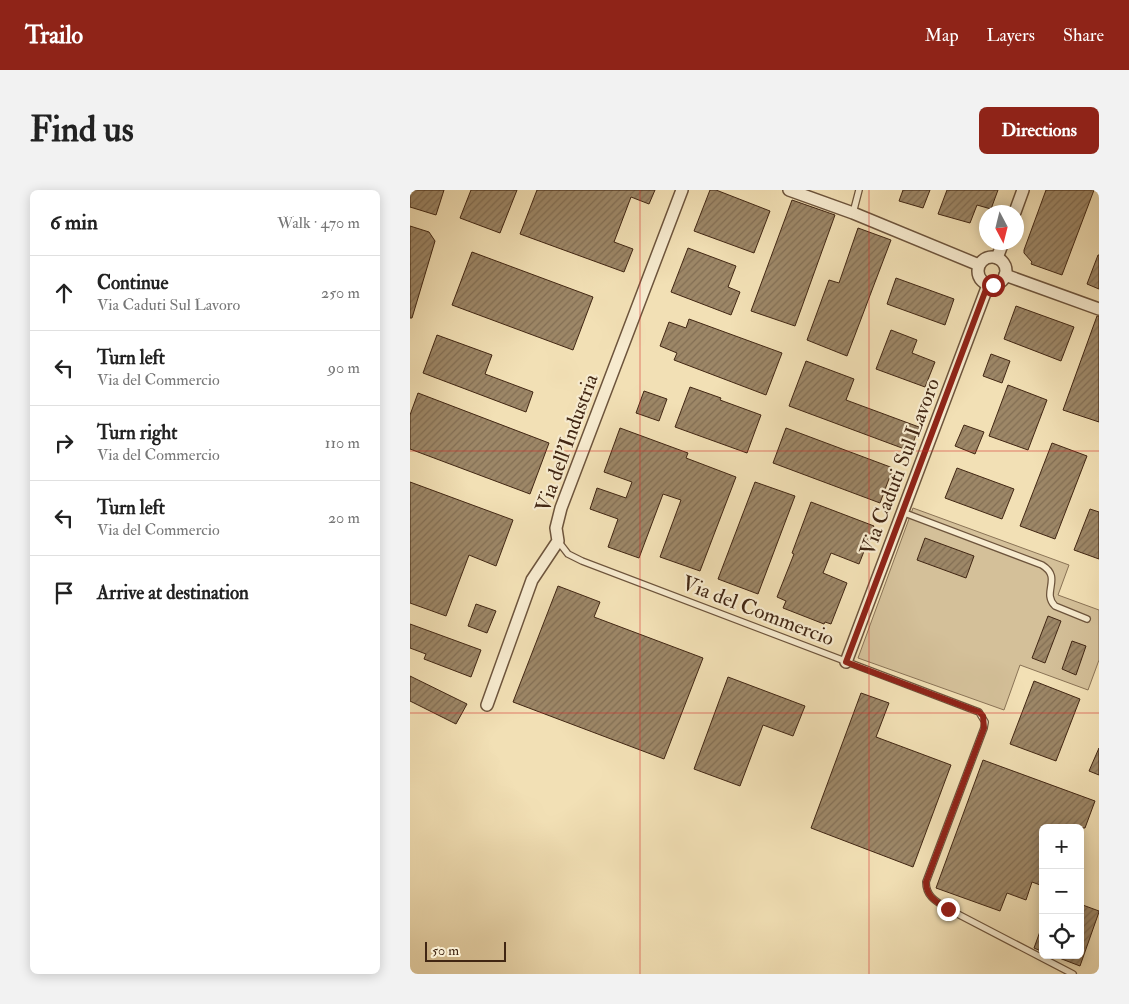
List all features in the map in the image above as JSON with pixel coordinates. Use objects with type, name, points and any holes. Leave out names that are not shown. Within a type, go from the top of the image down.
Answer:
[{"type":"street","name":"Via dell’Industria","points":[[487,705],[532,580],[558,541],[556,528],[561,508],[682,190]]},
{"type":"street","points":[[789,190],[853,213],[979,265]]},
{"type":"street","points":[[1018,205],[1023,190]]},
{"type":"street","points":[[997,258],[1000,250]]},
{"type":"street","points":[[997,258],[1003,263],[1005,275],[1000,282],[988,284],[979,277],[979,265],[985,259],[997,258]]},
{"type":"street","points":[[1005,275],[1099,309]]},
{"type":"street","name":"Via Caduti Sul Lavoro","points":[[846,662],[988,284]]},
{"type":"lane","points":[[853,213],[858,190]]},
{"type":"lane","points":[[902,512],[1042,564],[1048,568],[1051,574],[1052,580],[1049,594],[1052,603],[1087,619]]},
{"type":"lane","name":"Via del Commercio","points":[[558,541],[568,554],[582,561],[979,712],[983,716],[984,728],[926,882],[926,889],[931,897],[948,909],[1073,974]]},
{"type":"shaded area","points":[[913,508],[1069,565],[1058,595],[1099,610],[1099,660],[1088,690],[1020,665],[1004,710],[858,658]]},
{"type":"building","points":[[410,190],[444,190],[436,215],[410,207]]},
{"type":"building","points":[[471,190],[517,190],[500,233],[460,218]]},
{"type":"building","points":[[537,190],[655,190],[649,204],[631,197],[614,242],[633,249],[624,272],[520,234]]},
{"type":"building","points":[[710,190],[716,190],[770,211],[754,253],[694,231]]},
{"type":"building","points":[[903,190],[930,190],[923,208],[899,201]]},
{"type":"building","points":[[947,190],[998,190],[992,205],[977,205],[970,223],[938,214]]},
{"type":"building","points":[[1046,190],[1094,190],[1062,275],[1031,264],[1032,262],[1024,253]]},
{"type":"building","points":[[792,200],[835,215],[795,326],[751,311]]},
{"type":"building","points":[[410,226],[429,232],[435,241],[412,318],[410,318]]},
{"type":"building","points":[[858,228],[891,240],[847,356],[807,340],[829,280],[839,283]]},
{"type":"building","points":[[688,248],[736,266],[728,287],[740,292],[731,315],[671,292]]},
{"type":"building","points":[[472,252],[593,297],[573,350],[452,305]]},
{"type":"building","points":[[1099,255],[1099,289],[1087,284]]},
{"type":"building","points":[[896,278],[954,299],[945,325],[887,304]]},
{"type":"building","points":[[1016,306],[1074,327],[1061,361],[1004,339]]},
{"type":"building","points":[[1097,316],[1099,316],[1099,422],[1063,410]]},
{"type":"building","points":[[689,319],[782,353],[766,395],[674,360],[677,353],[660,346],[669,322],[686,328]]},
{"type":"building","points":[[891,330],[917,340],[912,353],[935,362],[925,387],[876,369]]},
{"type":"building","points":[[437,335],[492,355],[485,374],[533,392],[526,412],[423,373]]},
{"type":"building","points":[[991,354],[1010,361],[1002,383],[983,376]]},
{"type":"building","points":[[806,361],[854,379],[846,400],[919,427],[910,451],[789,406]]},
{"type":"building","points":[[1008,385],[1047,400],[1028,450],[989,436]]},
{"type":"building","points":[[690,387],[761,415],[747,453],[675,427]]},
{"type":"building","points":[[644,391],[667,399],[659,421],[636,413]]},
{"type":"building","points":[[418,393],[549,443],[530,494],[410,449],[410,415]]},
{"type":"building","points":[[964,425],[984,432],[975,454],[955,446]]},
{"type":"building","points":[[620,428],[688,453],[686,458],[736,477],[700,571],[660,557],[681,500],[663,494],[639,558],[608,547],[618,519],[590,509],[597,488],[626,498],[632,482],[604,472]]},
{"type":"building","points":[[786,428],[893,468],[880,503],[773,463]]},
{"type":"building","points":[[1052,443],[1087,456],[1055,539],[1020,526]]},
{"type":"building","points":[[957,468],[1014,489],[1002,519],[945,498]]},
{"type":"building","points":[[410,482],[513,520],[496,566],[469,555],[446,616],[410,603]]},
{"type":"building","points":[[755,482],[795,496],[758,594],[718,579]]},
{"type":"building","points":[[811,502],[874,526],[859,564],[831,553],[823,573],[847,583],[831,624],[825,622],[824,624],[783,608],[786,601],[777,597],[794,554],[792,553]]},
{"type":"building","points":[[1090,509],[1099,512],[1099,559],[1074,550]]},
{"type":"building","points":[[925,538],[974,556],[966,578],[917,560]]},
{"type":"building","points":[[558,586],[600,602],[594,617],[703,658],[664,759],[513,702]]},
{"type":"building","points":[[476,604],[496,611],[487,633],[468,626]]},
{"type":"building","points":[[1048,616],[1061,621],[1045,663],[1032,658]]},
{"type":"building","points":[[410,624],[481,650],[471,677],[424,659],[426,654],[410,648]]},
{"type":"building","points":[[1072,641],[1086,646],[1076,675],[1062,669]]},
{"type":"building","points":[[410,676],[467,704],[456,724],[410,701]]},
{"type":"building","points":[[728,677],[805,706],[793,736],[763,725],[740,786],[694,769]]},
{"type":"building","points":[[1034,681],[1080,699],[1056,761],[1010,744]]},
{"type":"building","points":[[861,693],[889,703],[876,737],[951,765],[913,867],[811,828]]},
{"type":"building","points":[[1099,748],[1099,775],[1089,771]]},
{"type":"building","points":[[983,760],[1095,801],[1085,828],[1084,824],[1039,824],[1039,885],[1032,882],[1026,900],[1007,893],[1000,911],[936,888]]},
{"type":"building","points":[[1084,905],[1099,912],[1084,955]]},
{"type":"building","points":[[1039,934],[1039,950],[1034,948]]},
{"type":"building","points":[[1062,959],[1082,959],[1080,966]]},
{"type":"route","points":[[948,909],[927,893],[926,882],[984,728],[983,716],[979,712],[846,662],[988,284],[993,285]]}]
